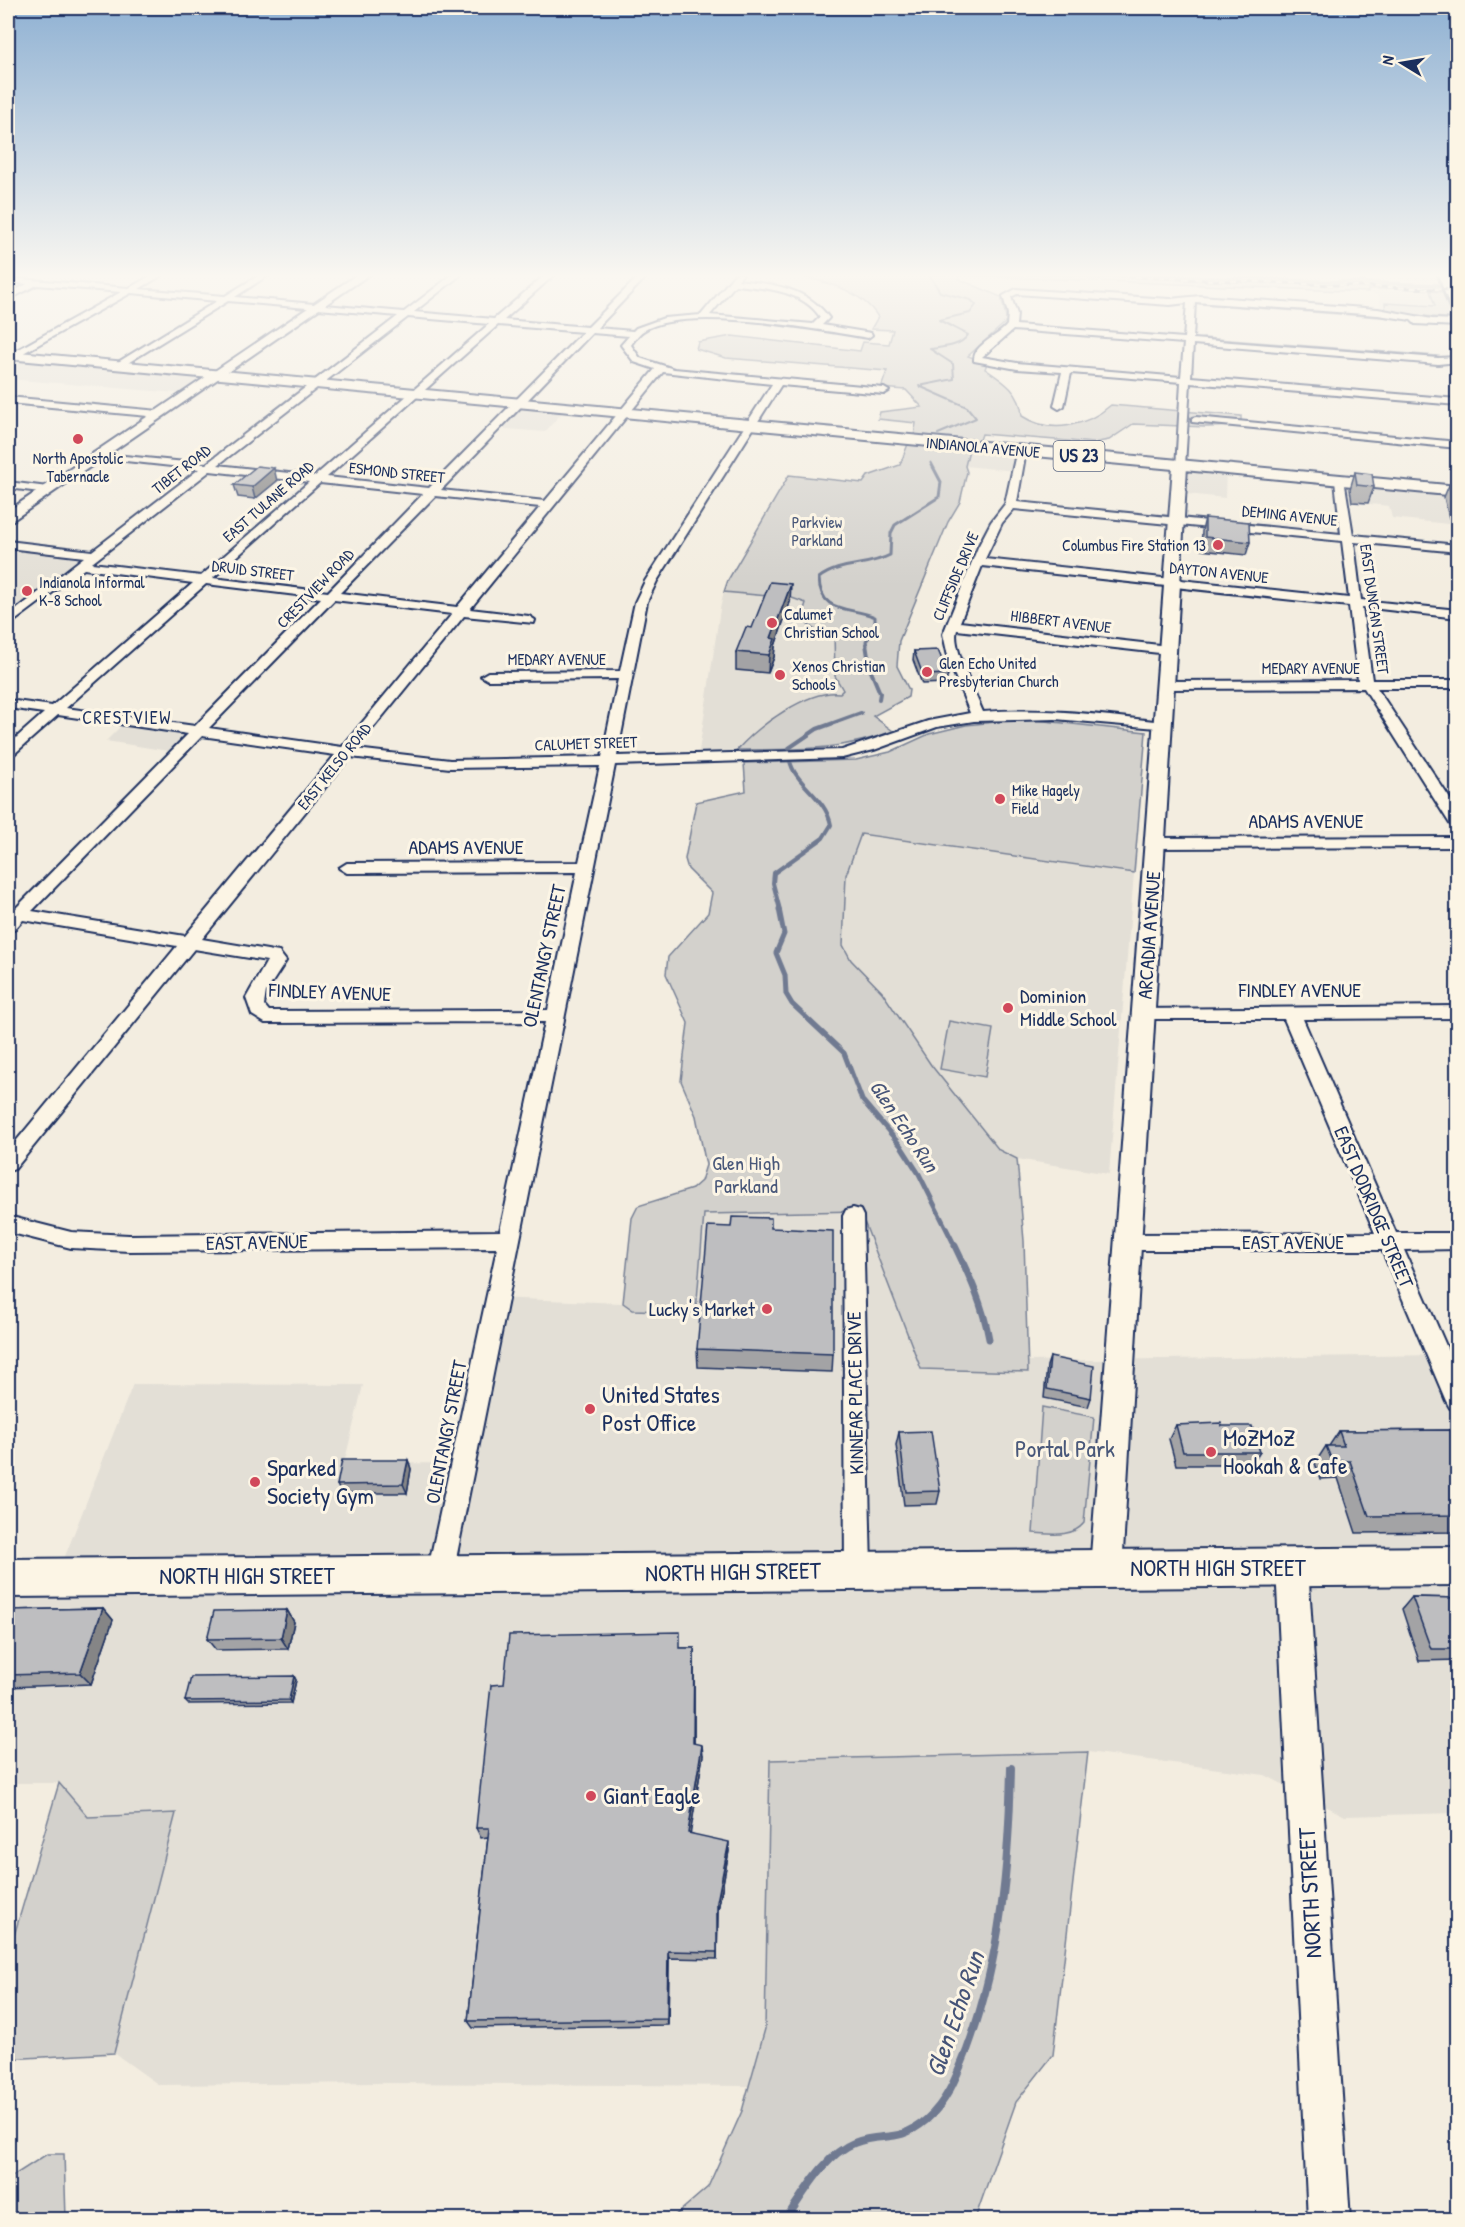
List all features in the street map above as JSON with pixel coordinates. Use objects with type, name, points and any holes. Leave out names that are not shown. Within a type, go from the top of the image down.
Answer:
[{"type":"main road","name":"INDIANOLA AVENUE","points":[[245,378],[1458,491]]},
{"type":"main road","name":"NORTH HIGH STREET","points":[[8,1578],[1458,1566]]},
{"type":"street","points":[[8,517],[212,378]]},
{"type":"street","name":"TIBET ROAD","points":[[8,622],[324,378]]},
{"type":"street","name":"EAST TULANE ROAD","points":[[8,752],[433,378]]},
{"type":"street","name":"CRESTVIEW ROAD","points":[[11,917],[198,731],[544,378]]},
{"type":"street","name":"EAST KELSO ROAD","points":[[8,1164],[653,378]]},
{"type":"street","points":[[741,378],[884,391]]},
{"type":"street","points":[[1059,406],[1065,378]]},
{"type":"street","points":[[1161,378],[1458,402]]},
{"type":"street","name":"ARCADIA AVENUE","points":[[1106,1569],[1186,380]]},
{"type":"street","name":"OLENTANGY STREET","points":[[440,1574],[607,761],[645,591],[778,382]]},
{"type":"street","points":[[8,400],[159,414]]},
{"type":"street","points":[[1196,420],[1458,445]]},
{"type":"street","name":"CLIFFSIDE DRIVE","points":[[978,716],[950,643],[951,625],[992,532],[1011,505],[1021,451]]},
{"type":"street","name":"ESMOND STREET","points":[[98,455],[549,505]]},
{"type":"street","name":"EAST DUNCAN STREET","points":[[1340,480],[1367,685],[1458,824]]},
{"type":"street","points":[[8,485],[48,490]]},
{"type":"street","name":"DEMING AVENUE","points":[[1011,505],[1458,549]]},
{"type":"street","points":[[8,544],[94,555]]},
{"type":"street","name":"DAYTON AVENUE","points":[[978,562],[1458,614]]},
{"type":"street","name":"DRUID STREET","points":[[80,565],[529,620]]},
{"type":"street","name":"HIBBERT AVENUE","points":[[951,625],[1168,650]]},
{"type":"street","name":"MEDARY AVENUE","points":[[488,676],[625,675]]},
{"type":"street","name":"MEDARY AVENUE","points":[[1166,685],[1458,684]]},
{"type":"street","name":"CALUMET STREET","points":[[8,704],[346,752],[450,764],[812,756],[861,751],[935,723],[978,716],[1050,714],[1163,726]]},
{"type":"street","name":"ADAMS AVENUE","points":[[1155,843],[1458,842]]},
{"type":"street","name":"ADAMS AVENUE","points":[[347,868],[585,867]]},
{"type":"street","name":"FINDLEY AVENUE","points":[[11,917],[273,956],[277,961],[276,966],[255,994],[254,1004],[257,1011],[265,1017],[555,1016]]},
{"type":"street","name":"FINDLEY AVENUE","points":[[1143,1013],[1458,1012]]},
{"type":"street","name":"EAST DODRIDGE STREET","points":[[1291,1013],[1458,1401]]},
{"type":"street","name":"KINNEAR PLACE DRIVE","points":[[853,1216],[858,1571]]},
{"type":"street","name":"EAST AVENUE","points":[[8,1224],[71,1240],[129,1243],[508,1239]]},
{"type":"street","name":"EAST AVENUE","points":[[1128,1242],[1458,1241]]},
{"type":"street","name":"NORTH STREET","points":[[1292,1567],[1329,2220]]},
{"type":"shaded area","points":[[8,378],[212,378],[189,394]]},
{"type":"shaded area","points":[[518,404],[566,408],[545,432],[495,428]]},
{"type":"shaded area","points":[[970,446],[1019,451],[1015,471],[965,466]]},
{"type":"shaded area","points":[[1179,465],[1226,469],[1225,498],[1177,493]]},
{"type":"shaded area","points":[[1340,481],[1457,491],[1457,525],[1392,518],[1389,506],[1342,501]]},
{"type":"shaded area","name":"Indianola Informal K-8 School","points":[[8,544],[94,555],[8,622]]},
{"type":"shaded area","name":"Xenos Christian Schools","points":[[725,587],[874,605],[846,686],[837,697],[748,737],[737,750],[720,757],[698,758],[720,609]]},
{"type":"shaded area","points":[[125,722],[194,732],[175,752],[106,741]]},
{"type":"shaded area","name":"Dominion Middle School","points":[[861,834],[1134,873],[1109,1174],[1017,1159],[999,1150],[931,1065],[882,992],[851,960],[843,945],[846,875]]},
{"type":"shaded area","points":[[860,1211],[1027,1372],[1027,1361],[1441,1355],[1458,1384],[1457,1813],[1345,1816],[1265,1775],[1088,1752],[770,1760],[765,2029],[749,2086],[382,2083],[159,2085],[114,2053],[176,1814],[88,1817],[59,1783],[8,1783],[8,1580],[56,1579],[133,1384],[363,1385],[344,1464],[460,1463],[494,1298],[623,1303],[633,1310],[704,1214]]},
{"type":"green space","points":[[885,378],[998,378],[1015,394],[1022,416],[1045,425],[1080,423],[1111,405],[1241,416],[1241,426],[1133,424],[1109,440],[1093,443],[982,434],[979,443],[914,436],[916,423],[878,419],[880,412],[922,407],[906,390],[881,388]]},
{"type":"green space","name":"Parkview Parkland","points":[[908,444],[969,450],[960,502],[948,522],[899,641],[897,666],[909,690],[908,697],[873,716],[893,731],[854,743],[835,746],[737,750],[757,730],[784,711],[813,697],[827,693],[840,693],[843,690],[835,676],[834,633],[815,630],[801,619],[806,603],[792,598],[724,592],[728,580],[789,475],[863,483],[868,476],[900,465]]},
{"type":"green space","name":"Glen High Parkland","points":[[1026,719],[1146,732],[1134,873],[861,834],[846,875],[843,945],[851,960],[882,992],[931,1065],[999,1150],[1017,1159],[1024,1241],[1028,1372],[921,1369],[860,1211],[704,1214],[696,1312],[633,1310],[623,1303],[632,1218],[638,1206],[692,1189],[701,1181],[706,1165],[696,1116],[681,1081],[688,1023],[666,974],[668,957],[708,913],[712,893],[688,869],[685,859],[696,802],[746,791],[744,763],[856,760],[890,752],[929,734],[966,725]]},
{"type":"green space","points":[[949,1021],[993,1029],[985,1077],[940,1069]]},
{"type":"green space","name":"Portal Park","points":[[1042,1407],[1094,1417],[1084,1523],[1074,1531],[1067,1533],[1033,1533]]},
{"type":"green space","points":[[1088,1752],[1053,2055],[1016,2102],[975,2219],[671,2219],[708,2187],[742,2111],[765,2029],[770,1760]]},
{"type":"green space","points":[[59,1783],[88,1817],[176,1813],[114,2053],[8,2059],[8,1956]]},
{"type":"green space","points":[[47,2154],[64,2154],[66,2219],[8,2219],[8,2179]]},
{"type":"building","points":[[257,466],[274,468],[252,487],[234,485]]},
{"type":"building","points":[[1355,472],[1372,474],[1374,487],[1357,485]]},
{"type":"building","points":[[1449,485],[1458,486],[1458,505],[1454,505]]},
{"type":"building","points":[[1205,518],[1249,522],[1250,542],[1205,537]]},
{"type":"building","points":[[770,582],[791,584],[771,638],[775,639],[769,655],[736,652],[746,627],[752,628]]},
{"type":"building","points":[[938,650],[948,674],[923,675],[914,651]]},
{"type":"building","name":"Lucky's Market","points":[[732,1217],[771,1218],[771,1228],[833,1231],[833,1354],[697,1349],[708,1226],[731,1227]]},
{"type":"building","points":[[1050,1357],[1094,1366],[1091,1398],[1047,1389]]},
{"type":"building","points":[[1221,1423],[1222,1426],[1252,1426],[1260,1452],[1183,1452],[1176,1425]]},
{"type":"building","points":[[1458,1430],[1458,1515],[1369,1516],[1350,1461],[1332,1461],[1326,1446],[1344,1446],[1339,1431]]},
{"type":"building","points":[[931,1431],[940,1491],[906,1492],[899,1432]]},
{"type":"building","points":[[342,1460],[408,1460],[403,1484],[337,1485]]},
{"type":"building","points":[[1412,1597],[1458,1598],[1458,1649],[1431,1649]]},
{"type":"building","points":[[103,1608],[80,1673],[8,1675],[8,1610]]},
{"type":"building","points":[[287,1610],[281,1638],[207,1639],[214,1611]]},
{"type":"building","name":"Giant Eagle","points":[[680,1632],[680,1648],[694,1648],[693,1743],[702,1745],[688,1833],[729,1842],[717,1902],[717,1952],[668,1951],[667,2019],[468,2021],[489,1828],[476,1828],[491,1685],[504,1684],[509,1635]]},
{"type":"building","points":[[294,1676],[289,1700],[185,1701],[191,1677]]},
{"type":"waterway","name":"Glen Echo Run","points":[[938,434],[976,418],[967,407],[919,386],[954,378]]},
{"type":"waterway","name":"Glen Echo Run","points":[[867,645],[866,641],[875,630],[875,617],[831,604],[821,590],[819,578],[835,569],[890,555],[891,533],[895,525],[939,497],[941,482],[931,463]]},
{"type":"waterway","name":"Glen Echo Run","points":[[866,644],[870,669],[880,693],[879,699]]},
{"type":"waterway","name":"Glen Echo Run","points":[[780,910],[773,883],[774,873],[823,838],[831,825],[821,804],[793,770],[789,748],[817,729],[861,713]]},
{"type":"waterway","name":"Glen Echo Run","points":[[779,909],[784,934],[776,953],[785,975],[786,994],[792,1004],[844,1053],[862,1100],[901,1146],[919,1174],[955,1246]]},
{"type":"waterway","name":"Glen Echo Run","points":[[955,1246],[980,1303],[989,1339]]},
{"type":"waterway","name":"Glen Echo Run","points":[[785,2220],[815,2177],[833,2157],[854,2143],[898,2135],[915,2128],[934,2113],[951,2087],[979,2015],[995,1946],[1005,1876],[1011,1768]]},
{"type":"place","name":"North Apostolic Tabernacle","points":[[78,439]]},
{"type":"place","name":"Columbus Fire Station 13","points":[[1218,545]]},
{"type":"place","name":"Indianola Informal K-8 School","points":[[27,591]]},
{"type":"place","name":"Calumet Christian School","points":[[772,623]]},
{"type":"place","name":"Glen Echo United Presbyterian Church","points":[[927,672]]},
{"type":"place","name":"Xenos Christian Schools","points":[[780,675]]},
{"type":"place","name":"Mike Hagely Field","points":[[1000,799]]},
{"type":"place","name":"Dominion Middle School","points":[[1008,1008]]},
{"type":"place","name":"Lucky's Market","points":[[767,1309]]},
{"type":"place","name":"United States Post Office","points":[[590,1409]]},
{"type":"place","name":"MoZMoZ Hookah & Cafe","points":[[1211,1452]]},
{"type":"place","name":"Sparked Society Gym","points":[[255,1482]]},
{"type":"place","name":"Giant Eagle","points":[[591,1796]]},
{"type":"district","name":"CRESTVIEW","points":[[127,718]]}]
